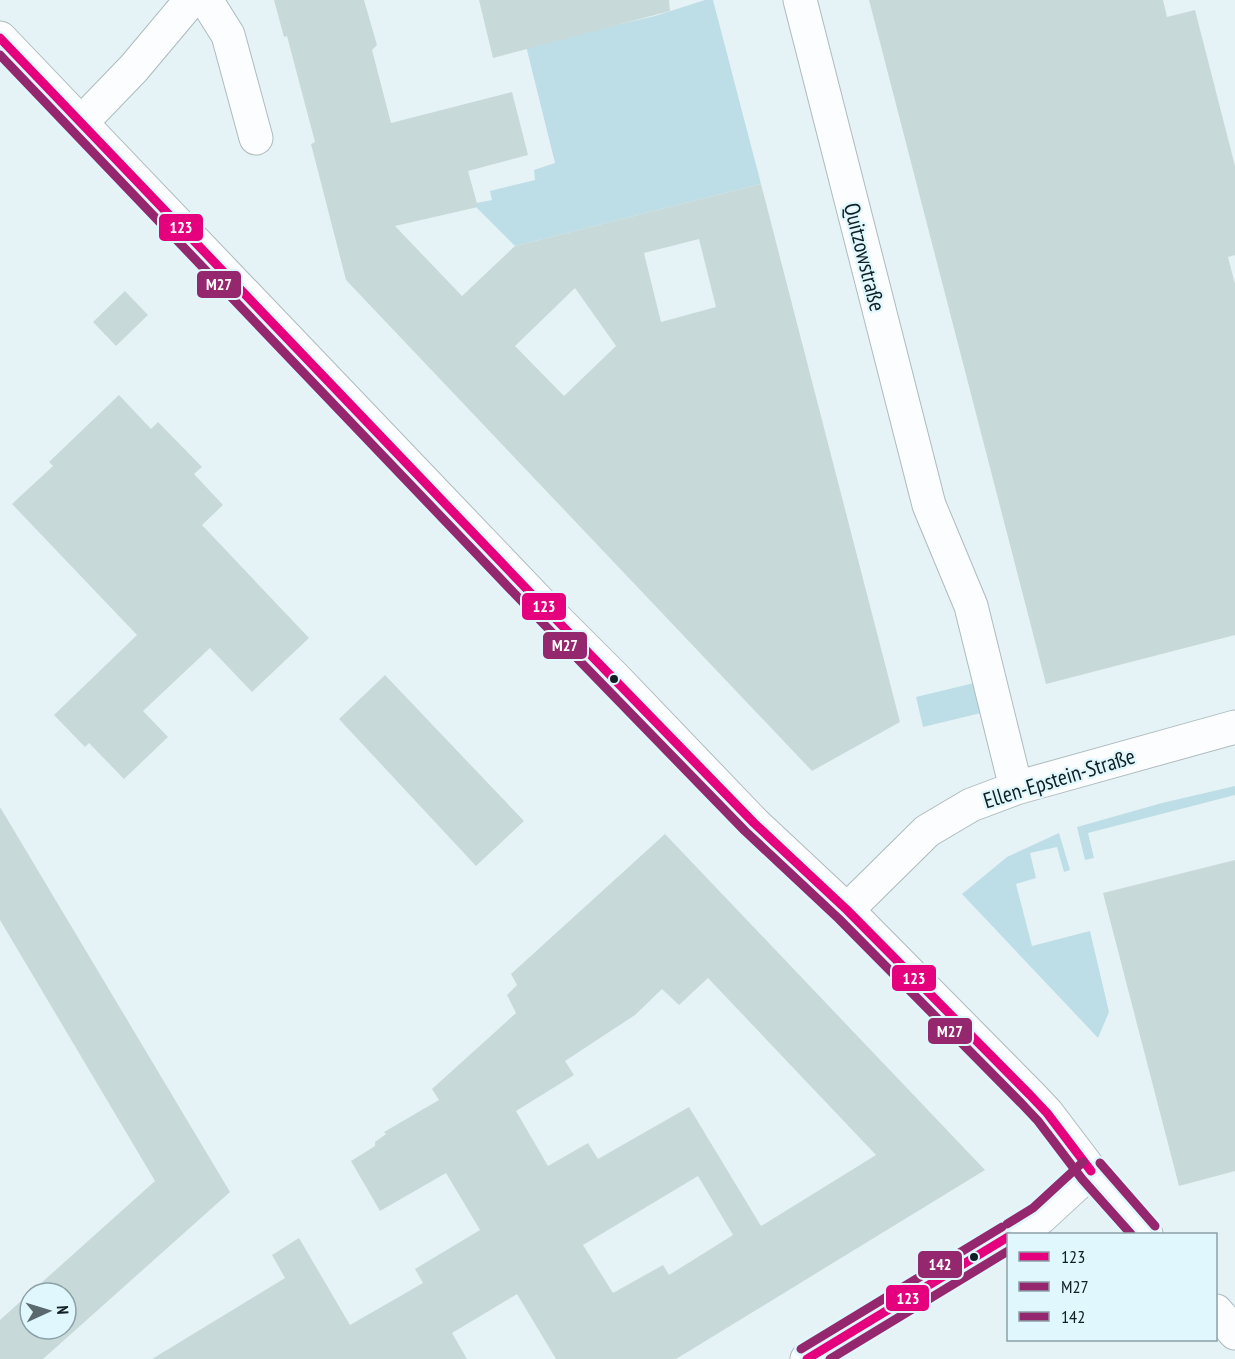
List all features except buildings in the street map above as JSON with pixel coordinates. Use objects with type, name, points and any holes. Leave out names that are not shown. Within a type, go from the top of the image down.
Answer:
[{"type":"main road","points":[[81,123],[134,68],[190,0]]},
{"type":"main road","points":[[206,0],[228,35],[256,138]]},
{"type":"main road","name":"Quitzowstraße","points":[[800,0],[929,505],[971,606],[1016,788]]},
{"type":"main road","points":[[0,38],[543,606],[754,823],[847,910],[1047,1113],[1091,1171],[1145,1233]]},
{"type":"main road","name":"Ellen-Epstein-Straße","points":[[847,910],[927,831],[971,805],[1016,788],[1235,727]]},
{"type":"main road","points":[[1015,1233],[1040,1218],[1091,1171]]},
{"type":"main road","points":[[807,1359],[1007,1238]]},
{"type":"main road","points":[[1217,1313],[1235,1333]]},
{"type":"shaded area","points":[[705,0],[713,0],[761,184],[515,246],[477,208],[476,203],[492,200],[490,191],[535,180],[534,170],[555,163],[526,46],[655,16]]},
{"type":"shaded area","points":[[974,683],[981,713],[923,727],[916,697]]},
{"type":"shaded area","points":[[1235,786],[1235,795],[1088,833],[1094,858],[1085,860],[1077,827],[1162,803]]},
{"type":"shaded area","points":[[1059,833],[1070,870],[1064,872],[1057,847],[1030,853],[1036,878],[1016,884],[1032,946],[1090,931],[1109,1012],[1098,1038],[962,894],[1007,857]]},
{"type":"transit line","name":"123","points":[[0,38],[543,606],[754,823],[847,910],[1030,1095],[1047,1113],[1091,1171]]},
{"type":"transit line","name":"M27","points":[[0,55],[534,614],[745,831],[839,919],[1021,1103],[1038,1121],[1082,1179],[1130,1233]]},
{"type":"transit line","name":"142","points":[[1007,1224],[1033,1208],[1083,1162]]},
{"type":"transit line","name":"142","points":[[1100,1163],[1155,1226]]},
{"type":"transit line","name":"142","points":[[801,1349],[1002,1227]]},
{"type":"transit line","name":"123","points":[[807,1359],[1007,1238]]},
{"type":"transit line","name":"M27","points":[[830,1359],[1007,1252]]}]
